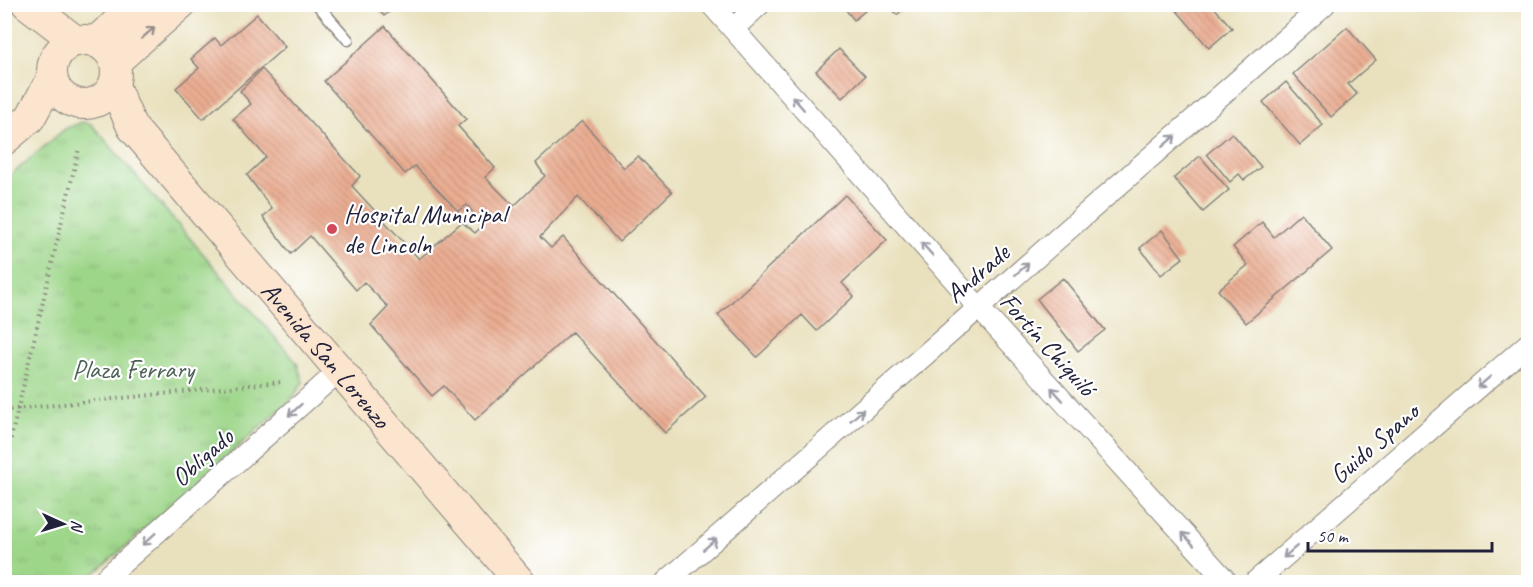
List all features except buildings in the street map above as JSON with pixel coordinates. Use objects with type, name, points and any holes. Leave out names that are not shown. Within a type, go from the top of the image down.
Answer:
[{"type":"main road","points":[[84,72],[138,4]]},
{"type":"main road","points":[[4,140],[84,72],[182,4]]},
{"type":"main road","name":"Avenida San Lorenzo","points":[[30,7],[520,582]]},
{"type":"street","name":"Fortín Chiquiló","points":[[711,4],[978,307],[1227,582]]},
{"type":"street","points":[[733,29],[760,4]]},
{"type":"street","name":"Andrade","points":[[666,582],[1325,4]]},
{"type":"street","name":"Guido Spano","points":[[1255,582],[1528,344]]},
{"type":"street","name":"Obligado","points":[[101,582],[339,371]]},
{"type":"lane","points":[[317,4],[348,40]]},
{"type":"path","points":[[4,468],[79,148]]},
{"type":"path","points":[[4,410],[280,382]]},
{"type":"green space","name":"Plaza Ferrary","points":[[82,122],[91,124],[100,134],[297,363],[303,382],[292,399],[85,582],[5,582],[4,181],[65,129]]},
{"type":"place","name":"Hospital Municipal de Lincoln","points":[[332,229]]}]
